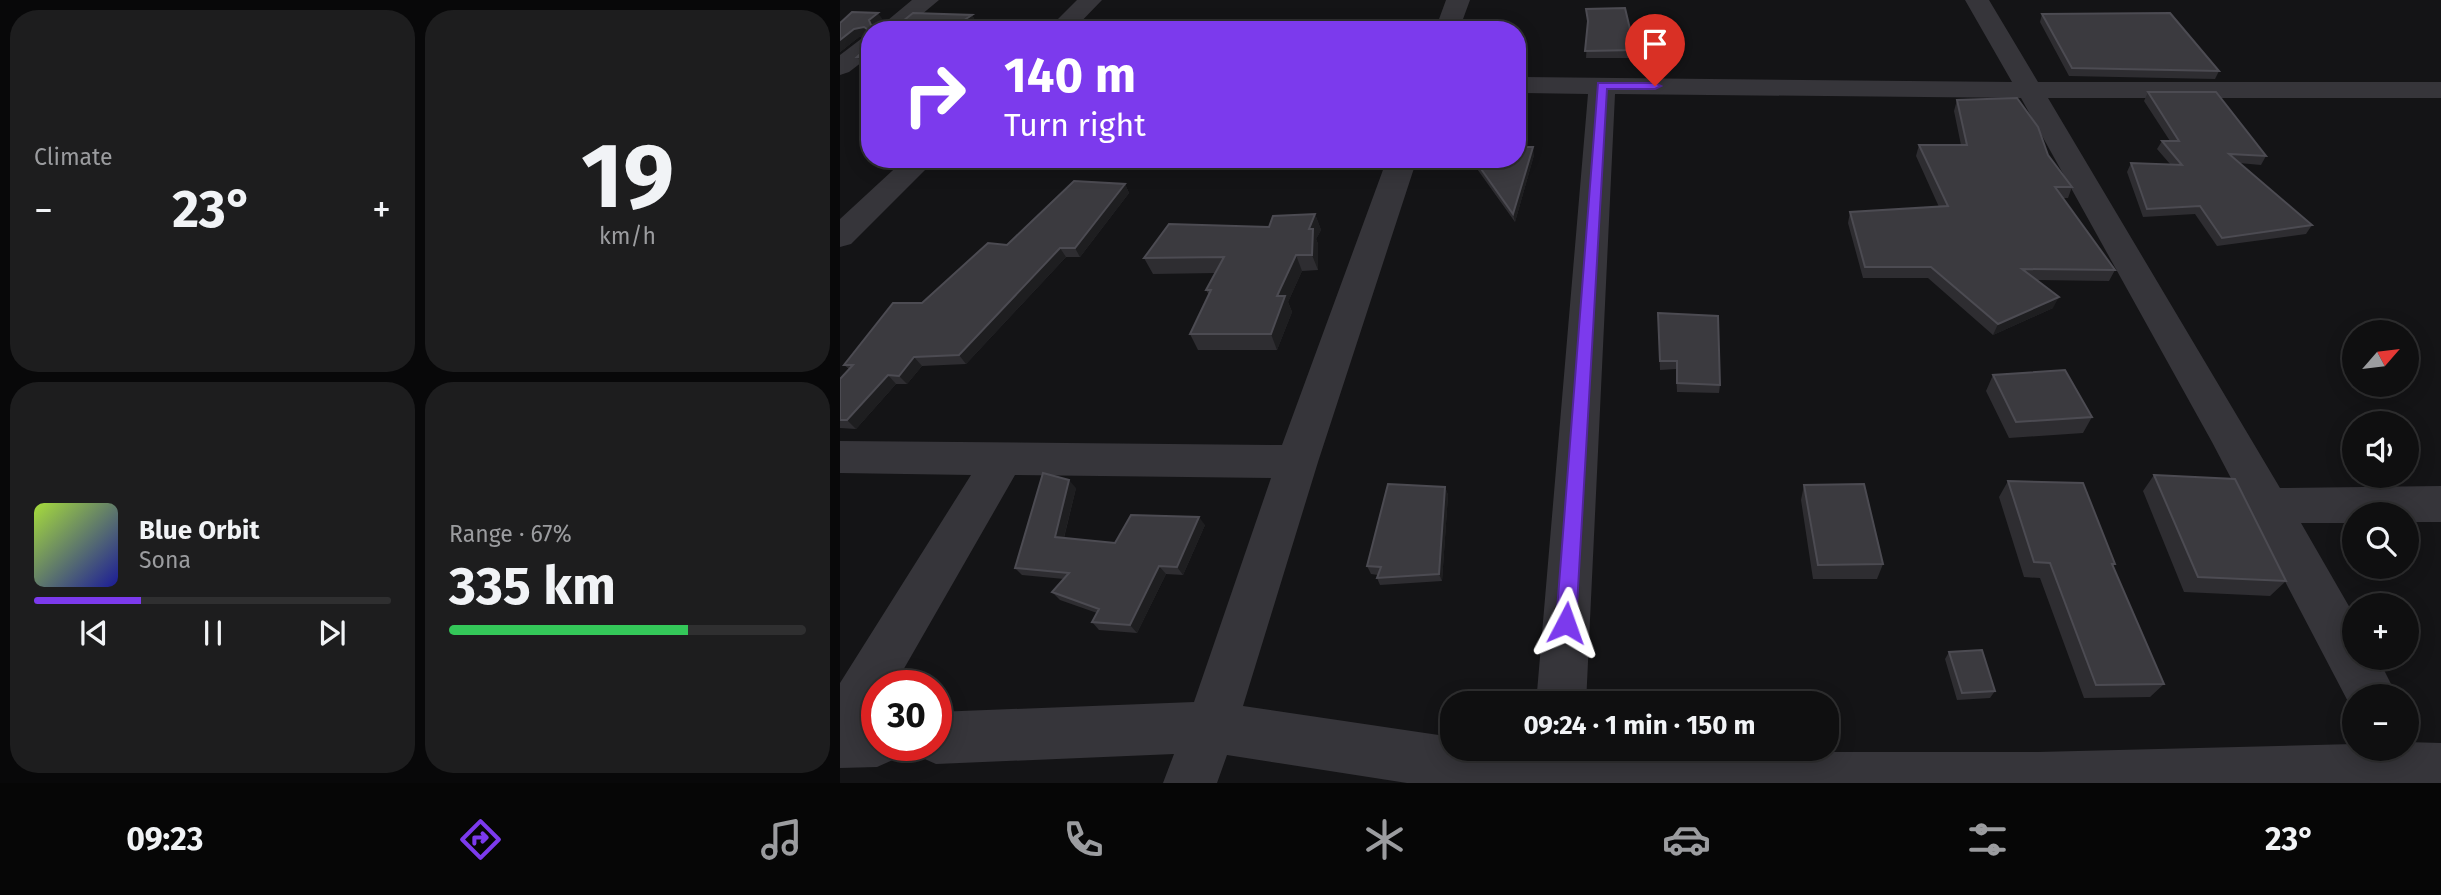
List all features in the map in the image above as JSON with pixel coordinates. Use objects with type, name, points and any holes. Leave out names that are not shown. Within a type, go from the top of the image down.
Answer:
[{"type":"street","points":[[900,21],[927,0]]},
{"type":"street","points":[[1068,21],[1090,0]]},
{"type":"street","points":[[1450,21],[1458,0]]},
{"type":"street","points":[[1977,0],[2270,506],[2366,684]]},
{"type":"street","points":[[840,67],[861,51]]},
{"type":"street","points":[[1526,85],[2030,90],[2441,90]]},
{"type":"street","points":[[1562,691],[1602,85]]},
{"type":"street","points":[[840,237],[913,168]]},
{"type":"street","points":[[1191,783],[1297,462],[1399,168]]},
{"type":"street","points":[[840,457],[1297,462]]},
{"type":"street","points":[[840,730],[1003,459]]},
{"type":"street","points":[[2270,506],[2441,504]]},
{"type":"street","points":[[952,737],[1211,727],[1556,770],[2039,781],[2417,768]]},
{"type":"street","points":[[840,742],[861,741]]},
{"type":"building","points":[[1625,8],[1635,50],[1585,51],[1588,21],[1586,9]]},
{"type":"building","points":[[852,12],[878,13],[869,21],[861,21],[861,28],[854,29],[840,40],[840,23]]},
{"type":"building","points":[[913,13],[972,15],[963,21],[903,21]]},
{"type":"building","points":[[2170,13],[2219,71],[2072,68],[2042,14]]},
{"type":"building","points":[[2148,92],[2216,92],[2266,156],[2229,154],[2312,225],[2222,238],[2200,206],[2147,209],[2131,163],[2182,165],[2162,141],[2179,141]]},
{"type":"building","points":[[2017,98],[2038,127],[2048,155],[2072,187],[2055,187],[2115,270],[2022,269],[2059,297],[1998,324],[1931,267],[1865,267],[1850,212],[1948,206],[1919,145],[1967,145],[1957,100]]},
{"type":"building","points":[[1526,147],[1533,147],[1513,214],[1480,168],[1526,168]]},
{"type":"building","points":[[1074,181],[1125,184],[1075,248],[1060,248],[959,355],[914,357],[899,376],[888,375],[847,420],[840,420],[840,379],[853,365],[844,365],[893,303],[922,303],[988,243],[1007,245]]},
{"type":"building","points":[[1315,214],[1309,229],[1313,229],[1312,255],[1296,255],[1277,296],[1285,296],[1271,334],[1190,334],[1211,290],[1206,290],[1224,257],[1144,258],[1169,224],[1269,227],[1273,216]]},
{"type":"building","points":[[1658,313],[1718,316],[1720,385],[1677,383],[1677,361],[1660,361]]},
{"type":"building","points":[[2065,370],[2092,417],[2016,422],[1993,375]]},
{"type":"building","points":[[1043,473],[1069,480],[1055,537],[1115,543],[1131,515],[1199,517],[1177,567],[1159,566],[1130,625],[1092,622],[1099,609],[1052,592],[1069,573],[1015,568]]},
{"type":"building","points":[[2154,475],[2235,479],[2286,581],[2198,577]]},
{"type":"building","points":[[2008,481],[2083,483],[2115,564],[2112,564],[2164,684],[2096,685],[2050,563],[2034,562]]},
{"type":"building","points":[[1388,484],[1445,487],[1439,574],[1377,578],[1381,567],[1367,566]]},
{"type":"building","points":[[1864,484],[1883,564],[1818,565],[1804,485]]},
{"type":"building","points":[[1982,650],[1995,691],[1962,693],[1949,652]]},
{"type":"route","points":[[1566,623],[1602,85],[1655,86]]}]
